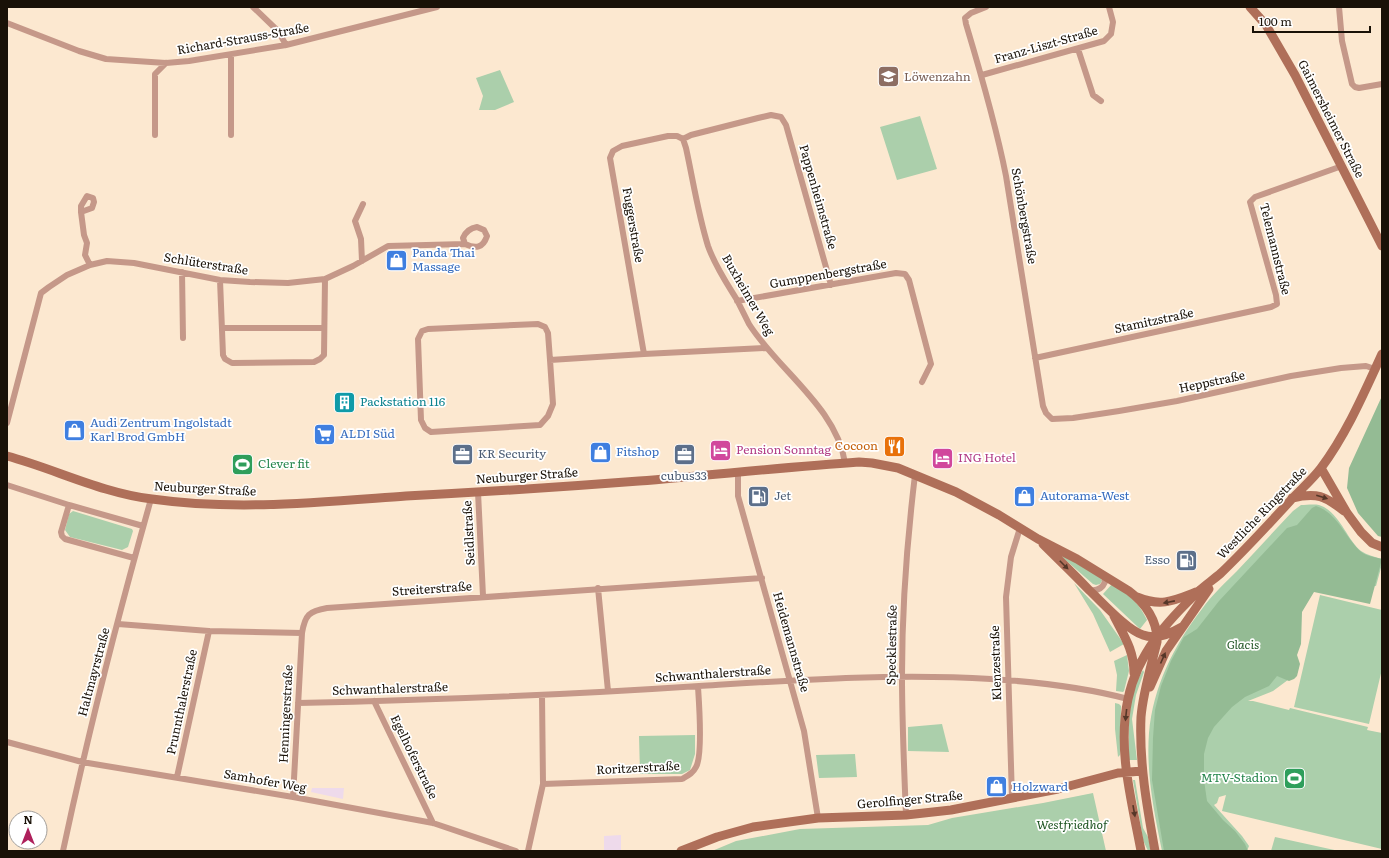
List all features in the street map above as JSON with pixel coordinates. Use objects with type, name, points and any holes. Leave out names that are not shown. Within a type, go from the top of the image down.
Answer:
[{"type":"main road","name":"Gaimersheimer Straße","points":[[1250,7],[1266,25],[1282,51],[1382,246]]},
{"type":"main road","name":"Westliche Ringstraße","points":[[1141,851],[1127,772],[1124,750],[1124,734],[1128,698],[1134,677],[1141,662],[1157,636],[1172,619],[1201,590],[1220,574],[1321,468],[1361,401],[1382,354]]},
{"type":"main road","name":"Neuburger Straße","points":[[7,456],[123,494],[151,499],[192,503],[265,504],[478,492],[845,463],[872,463],[888,465],[956,492],[1038,539],[1062,550],[1136,596],[1152,602],[1167,603],[1201,590]]},
{"type":"main road","points":[[1321,468],[1347,513],[1361,532],[1372,543],[1382,547]]},
{"type":"main road","points":[[1292,498],[1315,495],[1325,498],[1347,513]]},
{"type":"main road","name":"Neuburger Straße","points":[[1038,539],[1113,613],[1136,632],[1142,635],[1157,636],[1182,628]]},
{"type":"main road","name":"Westliche Ringstraße","points":[[1142,707],[1166,651],[1220,574]]},
{"type":"main road","name":"Neuburger Straße","points":[[1136,596],[1150,614],[1157,636]]},
{"type":"main road","name":"Neuburger Straße","points":[[1113,613],[1130,647],[1134,664],[1134,677]]},
{"type":"main road","name":"Westliche Ringstraße","points":[[1155,851],[1144,791],[1141,731],[1142,707],[1157,636]]},
{"type":"main road","name":"Gerolfinger Straße","points":[[680,851],[717,837],[753,827],[818,818],[906,815],[951,810],[1058,789],[1118,773],[1142,771]]},
{"type":"street","points":[[253,7],[278,31],[286,45]]},
{"type":"street","name":"Richard-Strauss-Straße","points":[[7,23],[78,51],[106,59],[166,63],[231,55],[286,45],[437,7]]},
{"type":"street","name":"Schönbergstraße","points":[[986,7],[971,13],[965,18],[999,141],[1043,406],[1046,413],[1052,419]]},
{"type":"street","name":"Franz-Liszt-Straße","points":[[982,75],[1104,41],[1111,34],[1113,22],[1109,7]]},
{"type":"street","points":[[1339,7],[1342,41],[1352,84],[1355,87],[1382,84]]},
{"type":"street","points":[[1078,49],[1093,95],[1102,101]]},
{"type":"street","points":[[231,55],[231,135]]},
{"type":"street","points":[[155,135],[155,74],[166,63]]},
{"type":"street","name":"Fuggerstraße","points":[[644,354],[610,158],[614,151],[622,146],[668,136],[677,136],[683,139],[691,135],[771,115],[781,117]]},
{"type":"street","name":"Pappenheimstraße","points":[[781,117],[786,125],[831,285]]},
{"type":"street","name":"Buxheimer Weg","points":[[683,139],[708,246],[719,272],[737,300],[749,324],[766,348],[804,389],[831,424],[841,447],[845,463]]},
{"type":"street","name":"Telemannstraße","points":[[1277,304],[1276,295],[1250,202],[1255,197],[1342,166]]},
{"type":"street","points":[[362,261],[361,239],[356,221],[363,204]]},
{"type":"street","points":[[81,212],[84,235],[87,243],[85,255],[90,265]]},
{"type":"street","name":"Schlüterstraße","points":[[7,423],[41,294],[49,287],[67,276],[90,265],[107,261],[182,272],[220,280],[288,283],[325,279],[362,261],[388,246],[465,244]]},
{"type":"street","points":[[182,272],[183,338]]},
{"type":"street","name":"Gumppenbergstraße","points":[[737,300],[896,273],[905,274],[910,280],[931,364],[922,382]]},
{"type":"street","points":[[220,280],[223,355],[225,359],[232,363],[314,362],[320,359],[324,355],[325,279]]},
{"type":"street","name":"Stamitzstraße","points":[[1036,358],[1271,307],[1277,304]]},
{"type":"street","points":[[538,324],[545,327],[548,333],[550,360],[553,404],[548,416],[540,425],[430,432],[425,428],[421,420],[418,339],[422,331],[428,329],[538,324]]},
{"type":"street","points":[[222,328],[324,328]]},
{"type":"street","points":[[550,360],[766,348]]},
{"type":"street","name":"Heppstraße","points":[[1052,419],[1073,418],[1177,401],[1292,376],[1341,368],[1366,366],[1375,369]]},
{"type":"street","name":"Heidemannstraße","points":[[738,472],[738,496],[791,680],[804,731],[818,818]]},
{"type":"street","name":"Specklestraße","points":[[906,815],[902,676],[904,588],[915,475]]},
{"type":"street","points":[[7,485],[69,505],[143,526]]},
{"type":"street","name":"Seidlstraße","points":[[478,492],[483,596]]},
{"type":"street","name":"Haltmayrstraße","points":[[63,851],[82,762],[134,558],[151,499]]},
{"type":"street","points":[[69,505],[62,532],[62,536],[65,539],[134,558]]},
{"type":"street","name":"Klenzestraße","points":[[1012,799],[1006,597],[1011,557],[1020,528]]},
{"type":"street","points":[[1090,590],[1098,590],[1102,587],[1105,582],[1104,576]]},
{"type":"street","name":"Streiterstraße","points":[[302,633],[307,615],[315,610],[326,608],[598,588],[762,578]]},
{"type":"street","points":[[598,588],[608,691]]},
{"type":"street","points":[[118,624],[209,631],[302,633]]},
{"type":"street","name":"Prunnthalerstraße","points":[[177,777],[209,631]]},
{"type":"street","name":"Henningerstraße","points":[[293,797],[302,633]]},
{"type":"street","name":"Schwanthalerstraße","points":[[298,703],[542,695],[791,680],[902,676],[941,676],[1053,684],[1128,698]]},
{"type":"street","name":"Roritzerstraße","points":[[543,784],[682,778],[692,774],[700,755],[698,686]]},
{"type":"street","points":[[528,851],[543,784],[542,695]]},
{"type":"street","name":"Egelhoferstraße","points":[[374,701],[433,823]]},
{"type":"street","name":"Samhofer Weg","points":[[7,742],[82,762],[293,797],[433,823],[516,851]]},
{"type":"shaded area","points":[[312,788],[344,788],[343,799],[311,792]]},
{"type":"shaded area","points":[[621,835],[621,850],[604,850],[604,836]]},
{"type":"green space","points":[[500,70],[514,102],[495,110],[479,110],[483,96],[476,78]]},
{"type":"green space","points":[[920,116],[937,169],[897,180],[880,127]]},
{"type":"green space","points":[[1382,396],[1382,537],[1378,536],[1358,513],[1347,488],[1349,468]]},
{"type":"green space","name":"Glacis","points":[[1301,505],[1319,505],[1326,508],[1337,519],[1351,540],[1361,551],[1382,559],[1382,564],[1376,586],[1349,585],[1308,590],[1299,617],[1296,674],[1273,691],[1248,701],[1289,710],[1290,708],[1368,727],[1367,730],[1382,733],[1382,849],[1222,811],[1226,795],[1219,797],[1217,803],[1214,805],[1242,836],[1249,846],[1247,851],[1162,851],[1151,792],[1148,748],[1151,716],[1166,667],[1182,637],[1206,604],[1293,511]]},
{"type":"green space","name":"Glacis","points":[[1316,506],[1329,513],[1335,519],[1361,552],[1382,559],[1370,604],[1314,592],[1302,612],[1301,644],[1297,655],[1300,664],[1297,676],[1289,681],[1277,676],[1269,686],[1245,697],[1232,707],[1214,727],[1208,738],[1204,754],[1204,780],[1207,801],[1223,820],[1235,831],[1245,844],[1248,851],[1164,851],[1152,780],[1153,738],[1155,710],[1161,686],[1171,661],[1184,637],[1197,629],[1219,601],[1287,528],[1297,525],[1312,508]]},
{"type":"green space","points":[[73,511],[132,529],[133,531],[128,547],[122,550],[70,537],[65,530],[69,514]]},
{"type":"green space","points":[[1063,555],[1101,578],[1102,581],[1100,584],[1093,584],[1062,557]]},
{"type":"green space","points":[[1074,583],[1100,610],[1124,644],[1110,652],[1093,614]]},
{"type":"green space","points":[[1112,584],[1132,599],[1144,613],[1147,620],[1140,629],[1103,594]]},
{"type":"green space","points":[[1320,595],[1382,610],[1382,669],[1369,724],[1294,707]]},
{"type":"green space","points":[[1127,655],[1129,671],[1124,691],[1116,691],[1117,675],[1114,661]]},
{"type":"green space","points":[[1143,670],[1144,672],[1136,695],[1132,719],[1137,760],[1129,760],[1131,702]]},
{"type":"green space","points":[[1115,703],[1121,706],[1120,755],[1118,757],[1115,729]]},
{"type":"green space","points":[[942,724],[949,752],[908,751],[908,727]]},
{"type":"green space","points":[[695,735],[695,754],[690,770],[682,774],[640,774],[639,736]]},
{"type":"green space","points":[[855,754],[857,777],[819,778],[816,755]]},
{"type":"green space","points":[[1133,780],[1135,780],[1143,828],[1148,837],[1151,851],[1148,851],[1143,840]]},
{"type":"green space","name":"Westfriedhof","points":[[1093,793],[1106,851],[712,851],[736,841],[800,829],[928,825],[952,818]]},
{"type":"green space","points":[[1275,837],[1339,851],[1271,851]]},
{"type":"place","name":"Löwenzahn","points":[[889,77]]},
{"type":"place","name":"Panda Thai Massage","points":[[397,260]]},
{"type":"place","name":"Packstation 116","points":[[345,402]]},
{"type":"place","name":"Audi Zentrum Ingolstadt Karl Brod GmbH","points":[[74,430]]},
{"type":"place","name":"ALDI Süd","points":[[324,434]]},
{"type":"place","name":"Cocoon","points":[[894,446]]},
{"type":"place","name":"Pension Sonntag","points":[[720,450]]},
{"type":"place","name":"Fitshop","points":[[600,452]]},
{"type":"place","name":"KR Security","points":[[463,454]]},
{"type":"place","name":"cubus33","points":[[684,455]]},
{"type":"place","name":"ING Hotel","points":[[943,458]]},
{"type":"place","name":"Clever fit","points":[[242,464]]},
{"type":"place","name":"Jet","points":[[758,496]]},
{"type":"place","name":"Autorama-West","points":[[1025,496]]},
{"type":"place","name":"Esso","points":[[1186,560]]},
{"type":"place","name":"MTV-Stadion","points":[[1294,778]]},
{"type":"place","name":"Holzward","points":[[996,787]]}]
